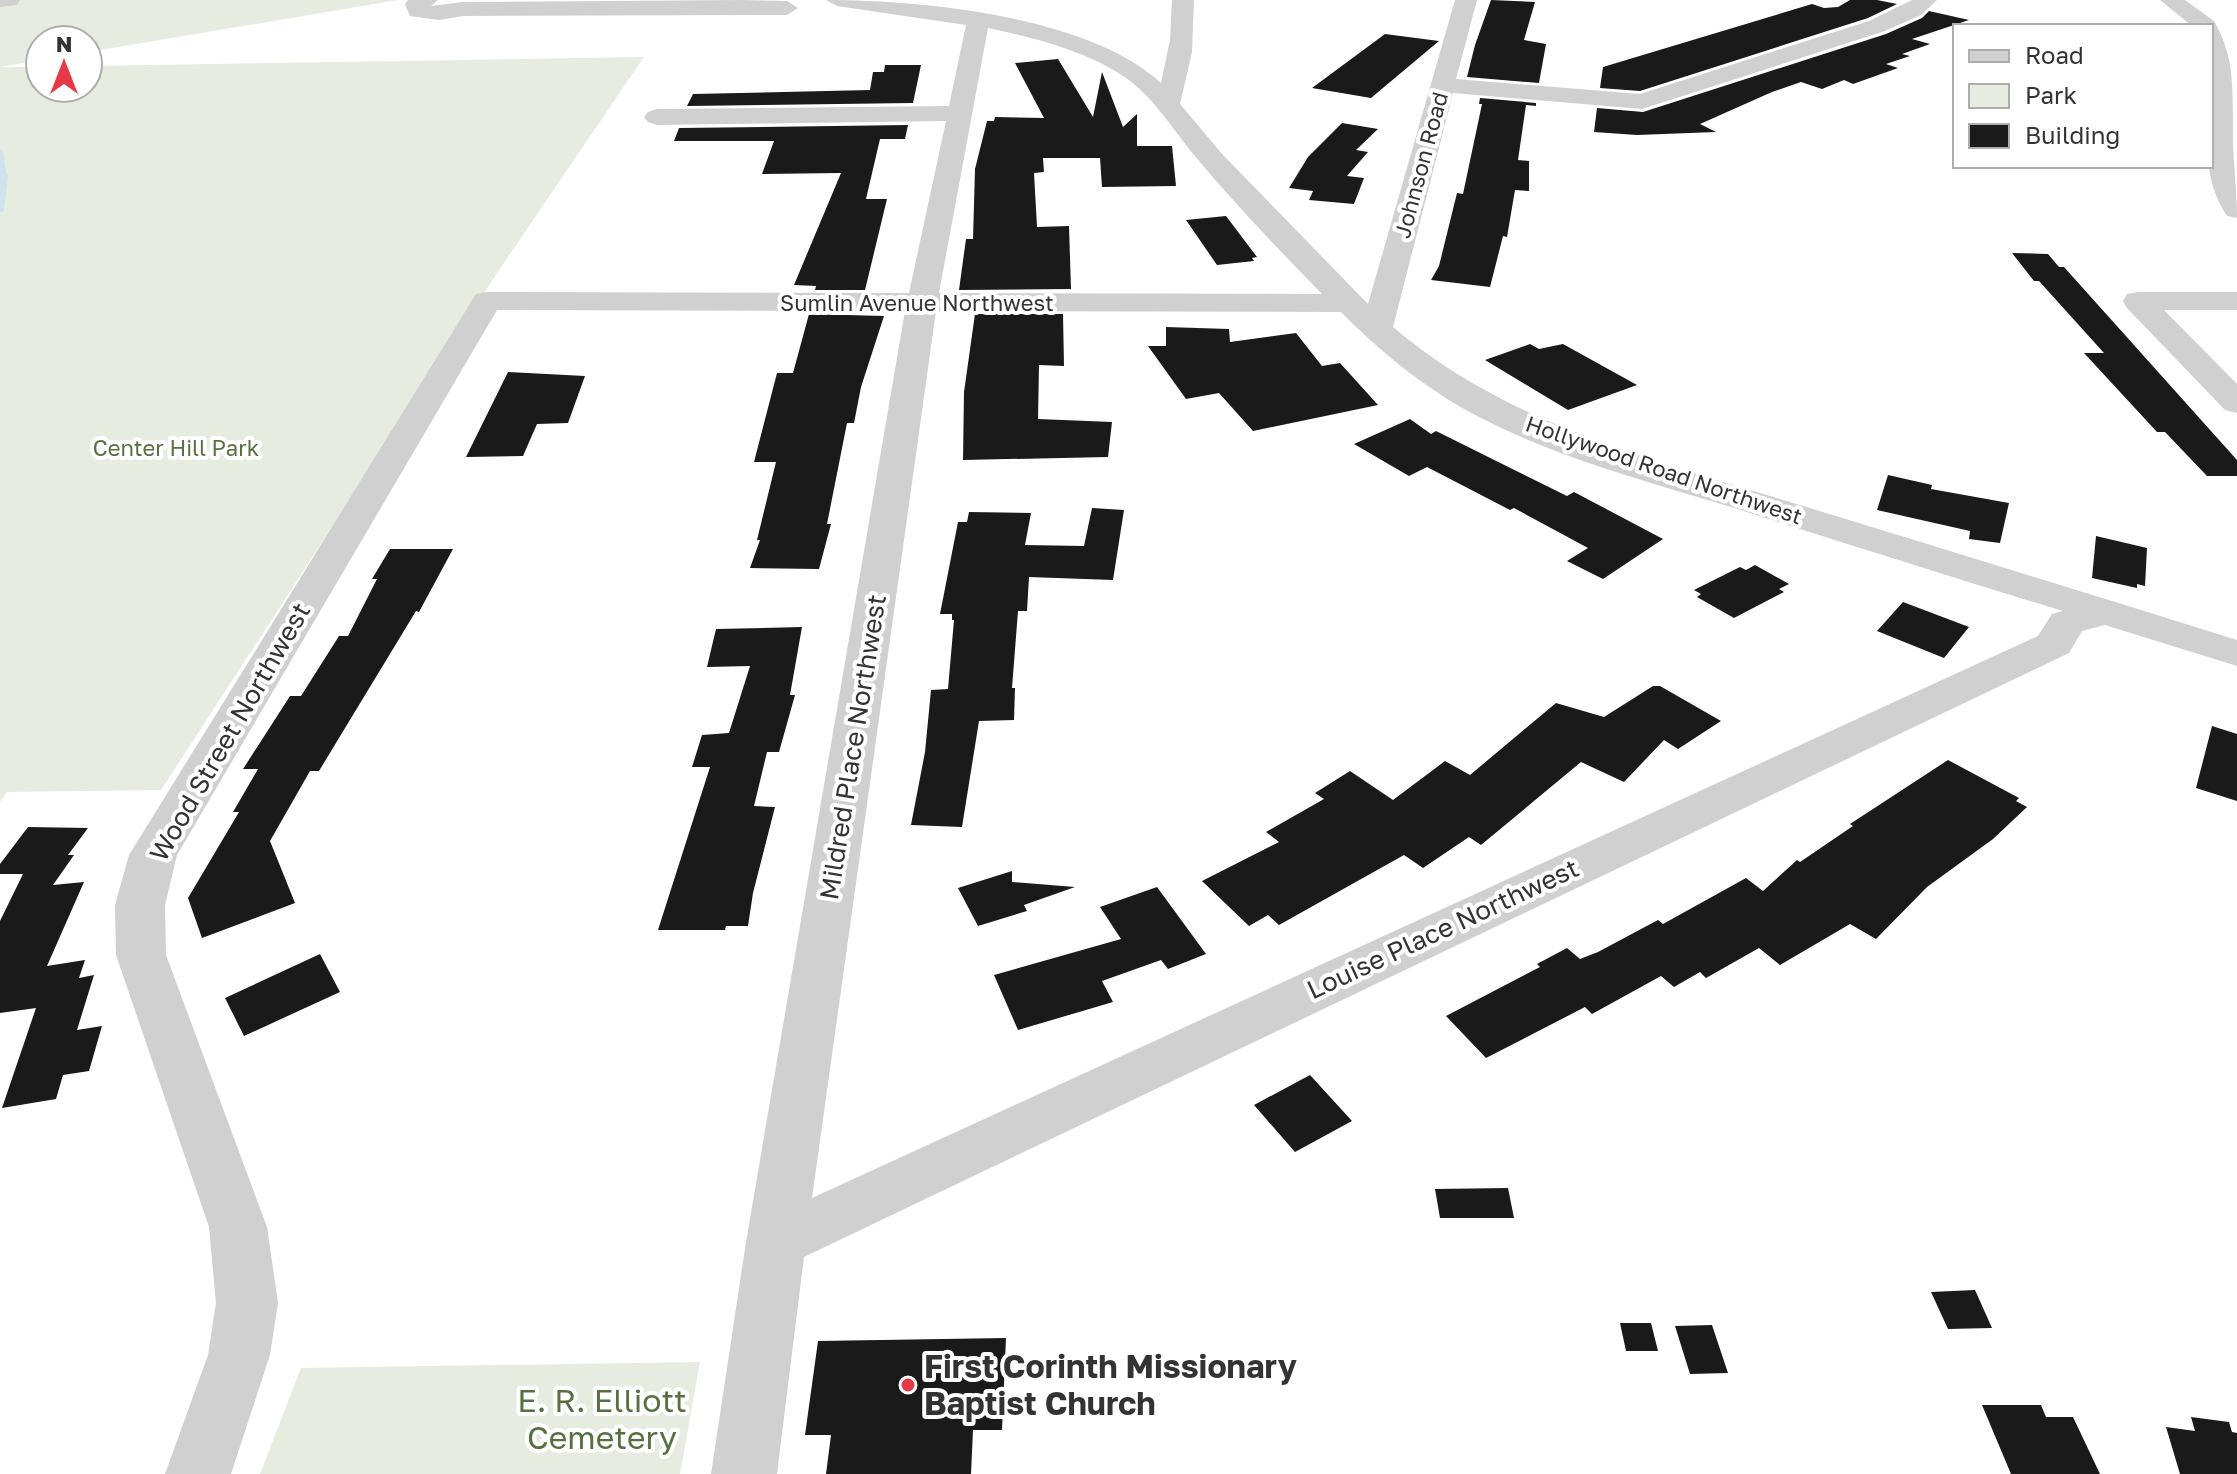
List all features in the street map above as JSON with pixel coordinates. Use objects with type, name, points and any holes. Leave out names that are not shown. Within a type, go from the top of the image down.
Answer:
[{"type":"street","points":[[0,1],[9,0]]},
{"type":"street","points":[[427,0],[416,4],[418,11],[439,13],[466,4],[724,4],[787,8]]},
{"type":"street","name":"Hollywood Road Northwest","points":[[837,0],[978,22],[1070,41],[1127,68],[1148,82],[1168,103],[1202,147],[1347,303],[1376,330],[1457,391],[1548,434],[1655,472],[2237,653]]},
{"type":"street","points":[[1168,103],[1185,29],[1183,0]]},
{"type":"street","name":"Johnson Road","points":[[1376,330],[1466,0]]},
{"type":"street","points":[[1443,85],[1642,102],[1877,26],[1913,10],[1926,0]]},
{"type":"street","points":[[2171,0],[2203,24]]},
{"type":"street","points":[[1017,8],[1070,41]]},
{"type":"street","name":"Mildred Place Northwest","points":[[744,1474],[776,1242],[922,303],[978,22]]},
{"type":"street","points":[[2213,37],[2221,50],[2228,74],[2224,175],[2228,198],[2237,210]]},
{"type":"street","points":[[657,117],[960,113]]},
{"type":"street","name":"Sumlin Avenue Northwest","points":[[487,301],[1347,303]]},
{"type":"street","name":"Wood Street Northwest","points":[[198,1474],[239,1355],[247,1303],[238,1227],[141,955],[140,905],[153,855],[487,301]]},
{"type":"street","points":[[2237,301],[2138,301],[2237,403]]},
{"type":"street","name":"Louise Place Northwest","points":[[776,1242],[2054,644],[2066,623],[2103,613]]},
{"type":"green space","name":"Center Hill Park","points":[[0,0],[398,0],[104,49],[104,24],[24,24],[24,63],[1,67],[24,67],[24,104],[104,104],[104,66],[644,57],[499,270],[161,790],[7,792],[0,802]]},
{"type":"green space","name":"E. R. Elliott Cemetery","points":[[700,1362],[680,1474],[260,1474],[301,1368]]},
{"type":"building","points":[[1491,0],[1535,2],[1524,40],[1546,44],[1539,83],[1467,77]]},
{"type":"building","points":[[1850,0],[1897,4],[1868,18],[1640,91],[1600,88],[1603,67],[1812,4],[1824,8],[1838,7]]},
{"type":"building","points":[[1929,11],[1969,20],[1912,39],[1930,44],[1902,54],[1910,56],[1886,64],[1898,68],[1853,84],[1844,80],[1822,89],[1801,82],[1700,124],[1716,132],[1637,135],[1594,132],[1597,108],[1643,112],[1886,34],[1922,18]]},
{"type":"building","points":[[1385,34],[1439,41],[1371,98],[1312,88]]},
{"type":"building","points":[[1058,59],[1093,117],[1102,72],[1123,127],[1137,114],[1137,146],[1172,146],[1176,186],[1102,187],[1100,158],[1043,158],[1044,172],[1034,173],[1037,227],[1069,226],[1071,289],[959,290],[966,239],[973,239],[975,169],[987,121],[994,121],[995,117],[1044,118],[1015,63]]},
{"type":"building","points":[[885,65],[921,65],[913,103],[687,106],[693,94],[870,90],[873,72],[884,72]]},
{"type":"building","points":[[1480,98],[1536,103],[1536,106],[1526,105],[1518,160],[1529,161],[1529,191],[1515,190],[1507,237],[1503,236],[1490,287],[1431,280],[1439,266],[1457,193],[1463,194],[1482,104],[1479,104]]},
{"type":"building","points":[[1342,123],[1378,129],[1356,150],[1368,152],[1347,176],[1364,178],[1354,204],[1309,200],[1313,191],[1289,188],[1308,157]]},
{"type":"building","points":[[908,125],[905,139],[880,139],[866,199],[887,199],[865,290],[815,290],[816,286],[794,285],[841,173],[762,174],[774,141],[674,141],[679,128]]},
{"type":"building","points":[[1226,216],[1257,257],[1252,258],[1254,261],[1217,265],[1186,220]]},
{"type":"building","points":[[2012,253],[2048,254],[2059,267],[2064,267],[2237,460],[2237,476],[2207,476],[2165,432],[2157,432],[2084,353],[2104,353],[2039,281],[2034,281]]},
{"type":"building","points":[[809,314],[884,316],[861,387],[854,423],[847,423],[827,524],[831,524],[819,569],[750,568],[760,540],[757,540],[776,462],[754,462],[777,373],[793,373]]},
{"type":"building","points":[[975,314],[1063,314],[1064,366],[1039,365],[1038,419],[1112,422],[1108,457],[963,460],[964,392]]},
{"type":"building","points":[[1166,327],[1229,329],[1230,342],[1296,333],[1322,366],[1340,363],[1378,405],[1253,431],[1219,393],[1186,399],[1148,346],[1166,346]]},
{"type":"building","points":[[1530,344],[1539,349],[1563,344],[1637,385],[1568,410],[1485,360]]},
{"type":"building","points":[[508,372],[585,376],[568,423],[537,424],[523,456],[466,457]]},
{"type":"building","points":[[1410,419],[1431,434],[1436,431],[1567,496],[1574,492],[1663,539],[1603,579],[1567,561],[1588,548],[1514,508],[1510,510],[1427,467],[1409,476],[1354,444]]},
{"type":"building","points":[[1888,475],[1932,485],[1931,489],[2009,503],[2000,543],[1969,539],[1970,531],[1877,510]]},
{"type":"building","points":[[1092,508],[1124,510],[1113,580],[1029,577],[1027,611],[1018,611],[1012,688],[1015,688],[1014,720],[979,721],[962,827],[911,825],[925,752],[931,690],[948,689],[954,620],[952,614],[940,614],[958,522],[967,522],[969,512],[1031,513],[1025,545],[1084,546]]},
{"type":"building","points":[[2096,536],[2147,548],[2145,586],[2137,584],[2137,588],[2092,578]]},
{"type":"building","points":[[390,549],[453,549],[419,612],[416,611],[319,771],[310,771],[270,841],[295,903],[202,938],[188,898],[239,812],[233,812],[258,769],[243,769],[290,696],[301,696],[339,636],[348,636],[377,579],[372,579]]},
{"type":"building","points":[[1755,565],[1789,584],[1779,589],[1784,592],[1734,618],[1697,597],[1701,594],[1694,590],[1740,567],[1746,570]]},
{"type":"building","points":[[1903,602],[1969,627],[1944,658],[1877,631]]},
{"type":"building","points":[[802,627],[790,695],[795,695],[779,752],[767,752],[754,806],[775,807],[753,893],[748,926],[726,926],[725,930],[658,930],[710,767],[692,767],[702,735],[729,733],[750,666],[707,667],[716,629]]},
{"type":"building","points":[[1653,686],[1660,686],[1721,721],[1678,749],[1664,740],[1624,782],[1581,762],[1481,845],[1469,837],[1423,868],[1404,855],[1279,925],[1268,915],[1249,926],[1202,881],[1279,842],[1266,832],[1324,799],[1315,793],[1350,771],[1393,800],[1445,761],[1470,775],[1556,703],[1604,717]]},
{"type":"building","points":[[2212,726],[2237,734],[2237,801],[2196,788]]},
{"type":"building","points":[[1948,760],[2019,798],[2016,801],[2027,807],[1993,839],[1927,887],[1876,939],[1850,924],[1780,965],[1759,948],[1706,978],[1700,972],[1674,987],[1661,976],[1592,1014],[1585,1007],[1486,1058],[1446,1016],[1540,967],[1537,964],[1567,948],[1580,959],[1598,952],[1658,920],[1663,924],[1746,878],[1763,891],[1797,860],[1800,862],[1853,826],[1850,824]]},
{"type":"building","points":[[28,827],[88,828],[68,855],[74,855],[53,885],[84,882],[47,966],[85,960],[79,978],[94,975],[77,1030],[102,1026],[89,1071],[63,1075],[56,1099],[2,1108],[36,1008],[0,1013],[0,921],[23,874],[0,874],[0,864]]},
{"type":"building","points":[[1012,871],[1012,882],[1075,887],[1024,905],[1027,911],[978,926],[958,888]]},
{"type":"building","points":[[1157,887],[1206,954],[1168,969],[1161,960],[1102,981],[1113,1002],[1018,1030],[994,975],[1121,939],[1100,907]]},
{"type":"building","points":[[320,954],[340,992],[244,1036],[225,998]]},
{"type":"building","points":[[1310,1075],[1352,1121],[1295,1152],[1254,1105]]},
{"type":"building","points":[[1508,1188],[1514,1218],[1440,1218],[1435,1189]]},
{"type":"building","points":[[1975,1290],[1992,1328],[1948,1329],[1931,1292]]},
{"type":"building","points":[[1620,1323],[1651,1323],[1658,1351],[1626,1351]]},
{"type":"building","points":[[1712,1325],[1728,1373],[1690,1374],[1675,1326]]},
{"type":"building","name":"First Corinth Missionary Baptist Church","points":[[1006,1338],[1002,1430],[973,1430],[971,1474],[826,1474],[831,1435],[805,1435],[818,1341]]},
{"type":"building","points":[[1982,1405],[2041,1405],[2046,1417],[2073,1417],[2100,1474],[2011,1474]]},
{"type":"building","points":[[2191,1417],[2229,1422],[2232,1432],[2237,1433],[2237,1474],[2180,1474],[2166,1427],[2195,1431]]},
{"type":"waterway","points":[[0,152],[4,178]]},
{"type":"waterway","points":[[0,208],[4,178]]},
{"type":"place","name":"First Corinth Missionary Baptist Church","points":[[908,1385]]}]
